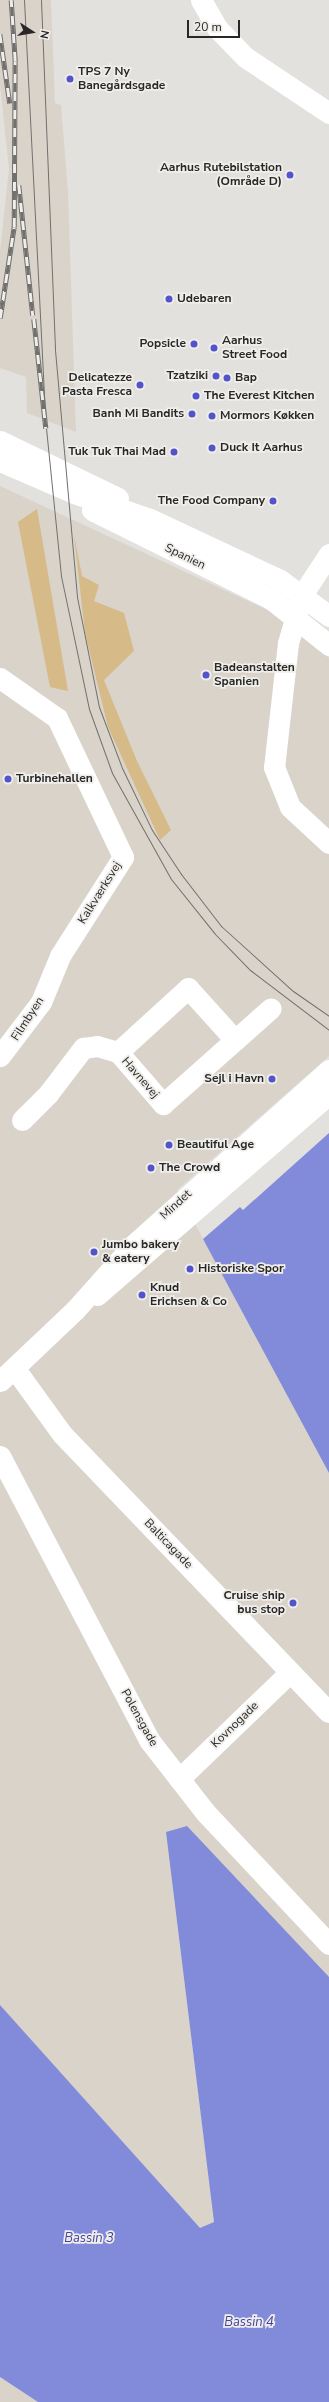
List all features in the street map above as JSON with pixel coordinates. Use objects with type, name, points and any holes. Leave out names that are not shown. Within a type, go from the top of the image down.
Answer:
[{"type":"street","points":[[201,0],[232,45],[281,82],[329,113]]},
{"type":"street","name":"Spanien","points":[[0,441],[89,482],[150,519],[280,580],[302,595],[326,607]]},
{"type":"street","name":"Spanien","points":[[0,462],[74,493],[150,519]]},
{"type":"street","name":"Spanien","points":[[74,493],[104,517],[271,599],[297,618],[329,645]]},
{"type":"street","points":[[329,554],[302,595],[297,618],[288,643],[274,767],[290,807],[329,842]]},
{"type":"street","points":[[297,618],[326,607]]},
{"type":"street","name":"Kalkværksvej","points":[[0,678],[57,718],[123,856],[60,956]]},
{"type":"street","name":"Filmbyen","points":[[0,1056],[41,1002],[60,956]]},
{"type":"street","name":"Havnevej","points":[[118,1052],[188,988],[235,1040]]},
{"type":"street","name":"Havnevej","points":[[22,1120],[48,1094],[83,1048],[104,1046],[118,1052],[163,1104],[271,1008]]},
{"type":"street","name":"Mindet","points":[[8,1375],[75,1310],[118,1280],[326,1080]]},
{"type":"street","name":"Balticagade","points":[[8,1375],[62,1434],[329,1712]]},
{"type":"street","name":"Polensgade","points":[[0,1456],[149,1740],[205,1812],[329,1944]]},
{"type":"street","name":"Kovnogade","points":[[180,1779],[290,1672]]},
{"type":"shaded area","points":[[0,0],[51,0],[55,103],[61,105],[68,192],[76,432],[27,413],[26,377],[0,368],[0,251],[9,169],[0,85]]},
{"type":"shaded area","points":[[0,486],[274,613],[329,658],[329,1056],[177,1190],[329,1473],[329,1978],[166,1832],[214,2222],[200,2229],[0,2005]]},
{"type":"shaded area","points":[[37,509],[68,691],[50,687],[18,522]]},
{"type":"shaded area","points":[[74,535],[82,576],[99,585],[94,601],[124,613],[134,651],[104,680],[137,761],[171,830],[160,840],[108,727],[85,633]]},
{"type":"shaded area","points":[[0,2377],[38,2402],[0,2402]]},
{"type":"water","points":[[329,1133],[329,1473],[203,1239],[240,1207],[243,1210]]},
{"type":"water","name":"Bassin 4","points":[[187,1826],[329,1977],[329,2402],[38,2402],[0,2377],[0,2005],[200,2228],[214,2222],[166,1832]]},
{"type":"tram line","points":[[24,0],[46,428],[61,576],[89,709],[112,773],[171,879],[215,934],[250,970],[329,1030]]},
{"type":"tram line","points":[[41,0],[55,350],[77,597],[99,707],[122,768],[152,830],[181,874],[221,926],[293,991],[329,1016]]},
{"type":"railway","points":[[0,318],[14,227],[15,61],[11,0]]},
{"type":"railway","points":[[0,34],[10,103]]},
{"type":"railway","points":[[19,185],[33,315]]},
{"type":"railway","points":[[34,319],[46,428]]},
{"type":"place","name":"TPS 7 Ny Banegårdsgade","points":[[70,79]]},
{"type":"place","name":"Aarhus Rutebilstation (Område D)","points":[[290,175]]},
{"type":"place","name":"Udebaren","points":[[169,299]]},
{"type":"place","name":"Popsicle","points":[[194,344]]},
{"type":"place","name":"Aarhus Street Food","points":[[214,348]]},
{"type":"place","name":"Tzatziki","points":[[216,376]]},
{"type":"place","name":"Bap","points":[[227,378]]},
{"type":"place","name":"Delicatezze Pasta Fresca","points":[[140,385]]},
{"type":"place","name":"The Everest Kitchen","points":[[196,396]]},
{"type":"place","name":"Banh Mi Bandits","points":[[192,414]]},
{"type":"place","name":"Mormors Køkken","points":[[212,416]]},
{"type":"place","name":"Duck It Aarhus","points":[[212,448]]},
{"type":"place","name":"Tuk Tuk Thai Mad","points":[[174,452]]},
{"type":"place","name":"The Food Company","points":[[273,501]]},
{"type":"place","name":"Badeanstalten Spanien","points":[[206,675]]},
{"type":"place","name":"Turbinehallen","points":[[8,779]]},
{"type":"place","name":"Sejl i Havn","points":[[272,1079]]},
{"type":"place","name":"Beautiful Age","points":[[169,1145]]},
{"type":"place","name":"The Crowd","points":[[151,1168]]},
{"type":"place","name":"Jumbo bakery & eatery","points":[[94,1252]]},
{"type":"place","name":"Historiske Spor","points":[[190,1269]]},
{"type":"place","name":"Knud Erichsen & Co","points":[[142,1295]]},
{"type":"place","name":"Cruise ship bus stop","points":[[293,1603]]},
{"type":"water label","name":"Bassin 3","points":[[89,2238]]}]
